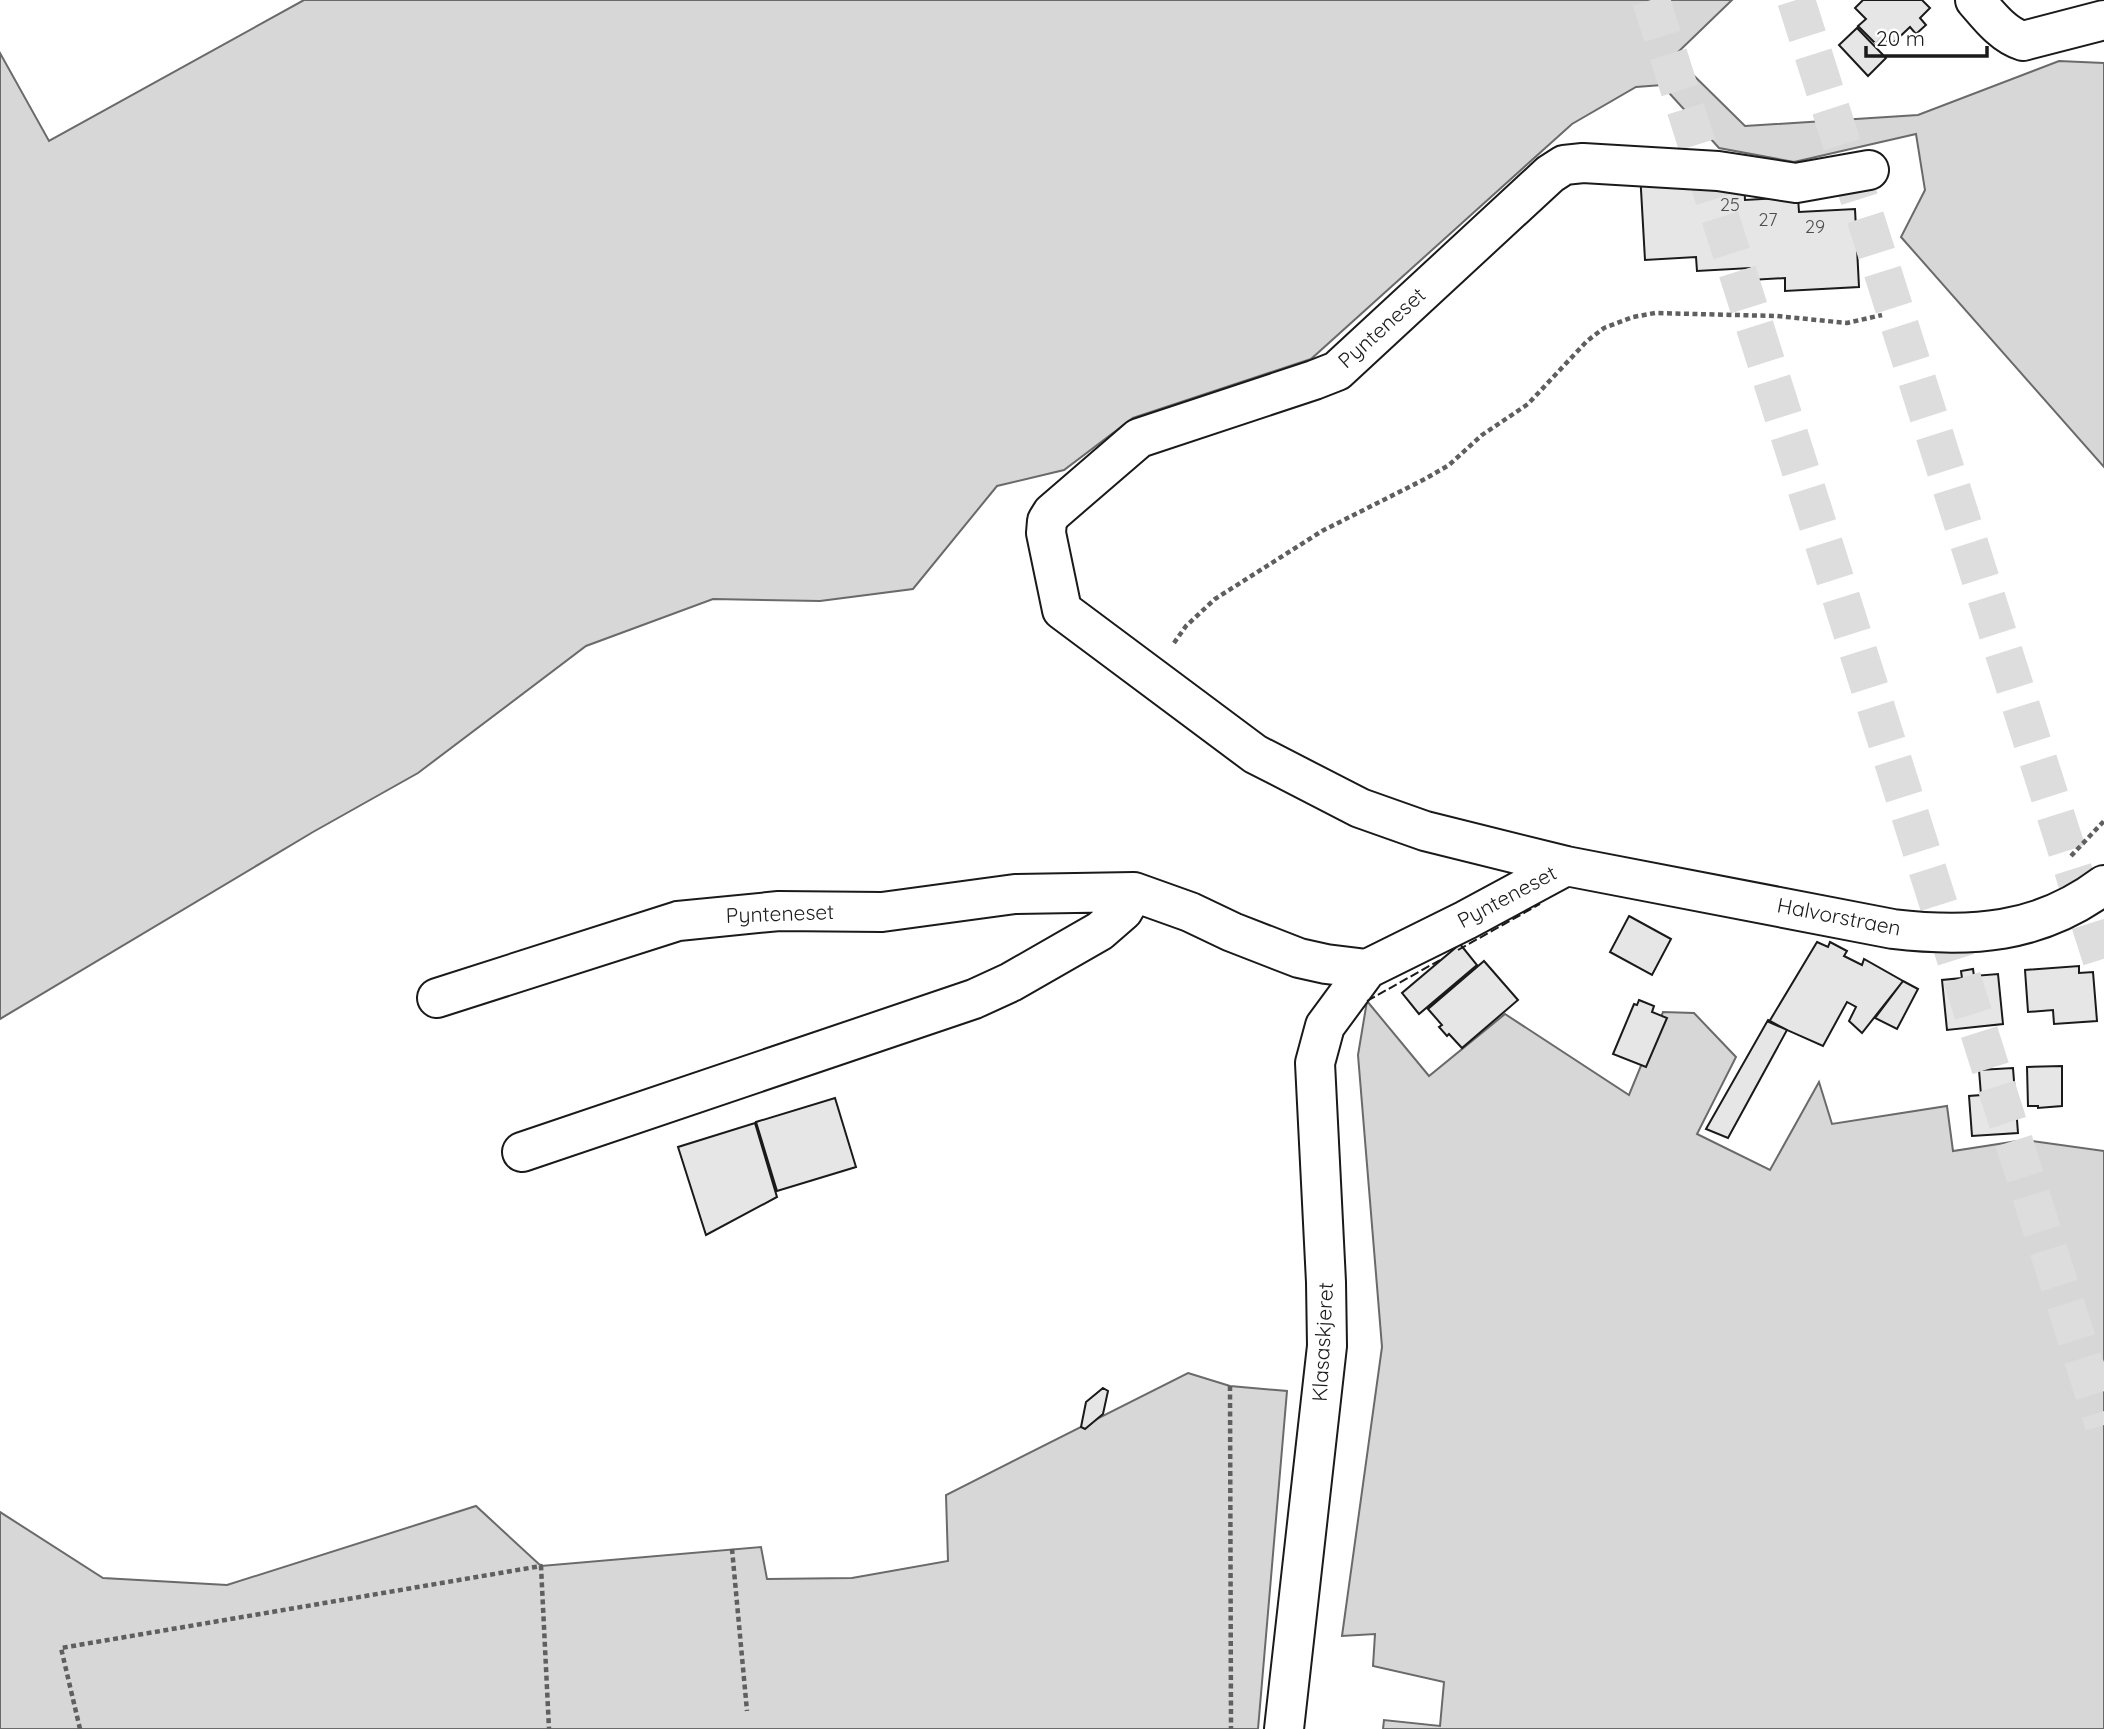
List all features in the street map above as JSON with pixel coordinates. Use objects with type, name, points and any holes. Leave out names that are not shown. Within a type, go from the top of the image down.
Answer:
[{"type":"street","points":[[1975,0],[2000,27],[2013,38],[2023,41],[2104,20]]},
{"type":"street","name":"Pynteneset","points":[[1566,866],[1425,831],[1349,803],[1255,754],[1062,610],[1046,533],[1047,521],[1052,513],[1139,438],[1337,371],[1550,174],[1564,165],[1583,163],[1718,171],[1796,183],[1869,170]]},
{"type":"street","name":"Pynteneset","points":[[437,998],[678,921],[779,911],[881,912],[1015,894],[1134,892],[1190,912],[1299,958],[1367,969],[1566,866]]},
{"type":"street","name":"Halvorstraen","points":[[1566,866],[1893,929],[1936,934],[1978,934],[2015,927],[2100,893]]},
{"type":"street","points":[[522,1152],[974,999],[1011,982],[1100,930],[1123,911],[1134,892]]},
{"type":"street","name":"Klasaskjeret","points":[[1284,1729],[1327,1346],[1315,1063],[1325,1026],[1367,969]]},
{"type":"path","points":[[1151,675],[1186,626],[1214,599],[1322,531],[1425,480],[1449,465],[1482,435],[1528,404],[1587,341],[1604,328],[1633,317],[1655,313],[1777,316],[1847,323],[1882,315]]},
{"type":"path","points":[[2067,859],[2104,821]]},
{"type":"path","points":[[1230,1386],[1231,1729]]},
{"type":"path","points":[[733,1549],[747,1711]]},
{"type":"path","points":[[80,1729],[61,1648],[541,1566],[549,1729]]},
{"type":"shaded area","points":[[304,0],[1732,0],[1674,56],[1745,126],[1918,115],[2059,61],[2104,63],[2104,467],[1901,237],[1925,190],[1916,134],[1794,162],[1719,148],[1662,85],[1636,87],[1572,124],[1311,359],[1133,418],[1064,470],[997,486],[913,589],[820,601],[713,599],[586,646],[418,773],[313,832],[0,1019],[0,53],[49,141]]},
{"type":"shaded area","points":[[1367,1001],[1429,1076],[1505,1014],[1629,1095],[1663,1012],[1694,1013],[1736,1057],[1697,1134],[1770,1170],[1819,1082],[1832,1124],[1947,1106],[1953,1151],[2024,1140],[2104,1151],[2104,1729],[1383,1729],[1384,1720],[1440,1726],[1444,1682],[1373,1666],[1375,1634],[1342,1636],[1382,1347],[1358,1055]]},
{"type":"shaded area","points":[[1188,1373],[1230,1386],[1287,1391],[1258,1729],[0,1729],[0,1512],[103,1578],[227,1585],[476,1506],[541,1566],[761,1547],[767,1579],[852,1578],[948,1561],[946,1495]]},
{"type":"building","points":[[1863,0],[1922,0],[1930,8],[1920,18],[1926,25],[1916,34],[1910,27],[1891,45],[1883,37],[1876,44],[1858,26],[1866,19],[1855,8]]},
{"type":"building","points":[[1857,28],[1886,58],[1868,76],[1839,45]]},
{"type":"building","points":[[1640,172],[1744,180],[1745,200],[1798,197],[1799,212],[1855,209],[1859,287],[1785,291],[1785,278],[1750,280],[1750,268],[1697,271],[1696,257],[1645,260]]},
{"type":"building","points":[[1629,916],[1671,939],[1652,975],[1610,952]]},
{"type":"building","points":[[1817,942],[1828,947],[1830,942],[1847,951],[1844,956],[1862,965],[1864,959],[1903,981],[1862,1033],[1849,1021],[1856,1007],[1847,1002],[1823,1046],[1769,1022]]},
{"type":"building","points":[[1460,944],[1477,965],[1419,1014],[1402,993]]},
{"type":"building","points":[[1484,961],[1518,1000],[1462,1048],[1439,1027],[1442,1025],[1428,1009]]},
{"type":"building","points":[[2079,966],[2079,973],[2093,972],[2097,1021],[2054,1024],[2053,1010],[2028,1012],[2025,970]]},
{"type":"building","points":[[1973,969],[1974,976],[1998,974],[2003,1024],[1947,1030],[1942,980],[1962,978],[1961,971]]},
{"type":"building","points":[[1903,981],[1918,989],[1897,1029],[1875,1018]]},
{"type":"building","points":[[1639,1000],[1654,1006],[1652,1012],[1667,1018],[1646,1067],[1613,1054],[1634,1004],[1637,1005]]},
{"type":"building","points":[[1768,1020],[1787,1030],[1728,1138],[1706,1129]]},
{"type":"building","points":[[2062,1066],[2062,1106],[2028,1106],[2027,1067]]},
{"type":"building","points":[[2013,1068],[2018,1133],[1972,1136],[1969,1096],[1981,1095],[1979,1070]]},
{"type":"building","points":[[835,1098],[856,1167],[777,1191],[756,1122]]},
{"type":"building","points":[[755,1123],[777,1197],[706,1235],[678,1147]]},
{"type":"building","points":[[1103,1388],[1108,1391],[1103,1414],[1085,1429],[1081,1427],[1086,1402]]},
{"type":"tunnel","points":[[1651,0],[2104,1425]]},
{"type":"tunnel","points":[[1796,0],[2104,967]]},
{"type":"fence","points":[[1458,950],[1540,904]]},
{"type":"fence","points":[[1367,1001],[1440,960]]}]
